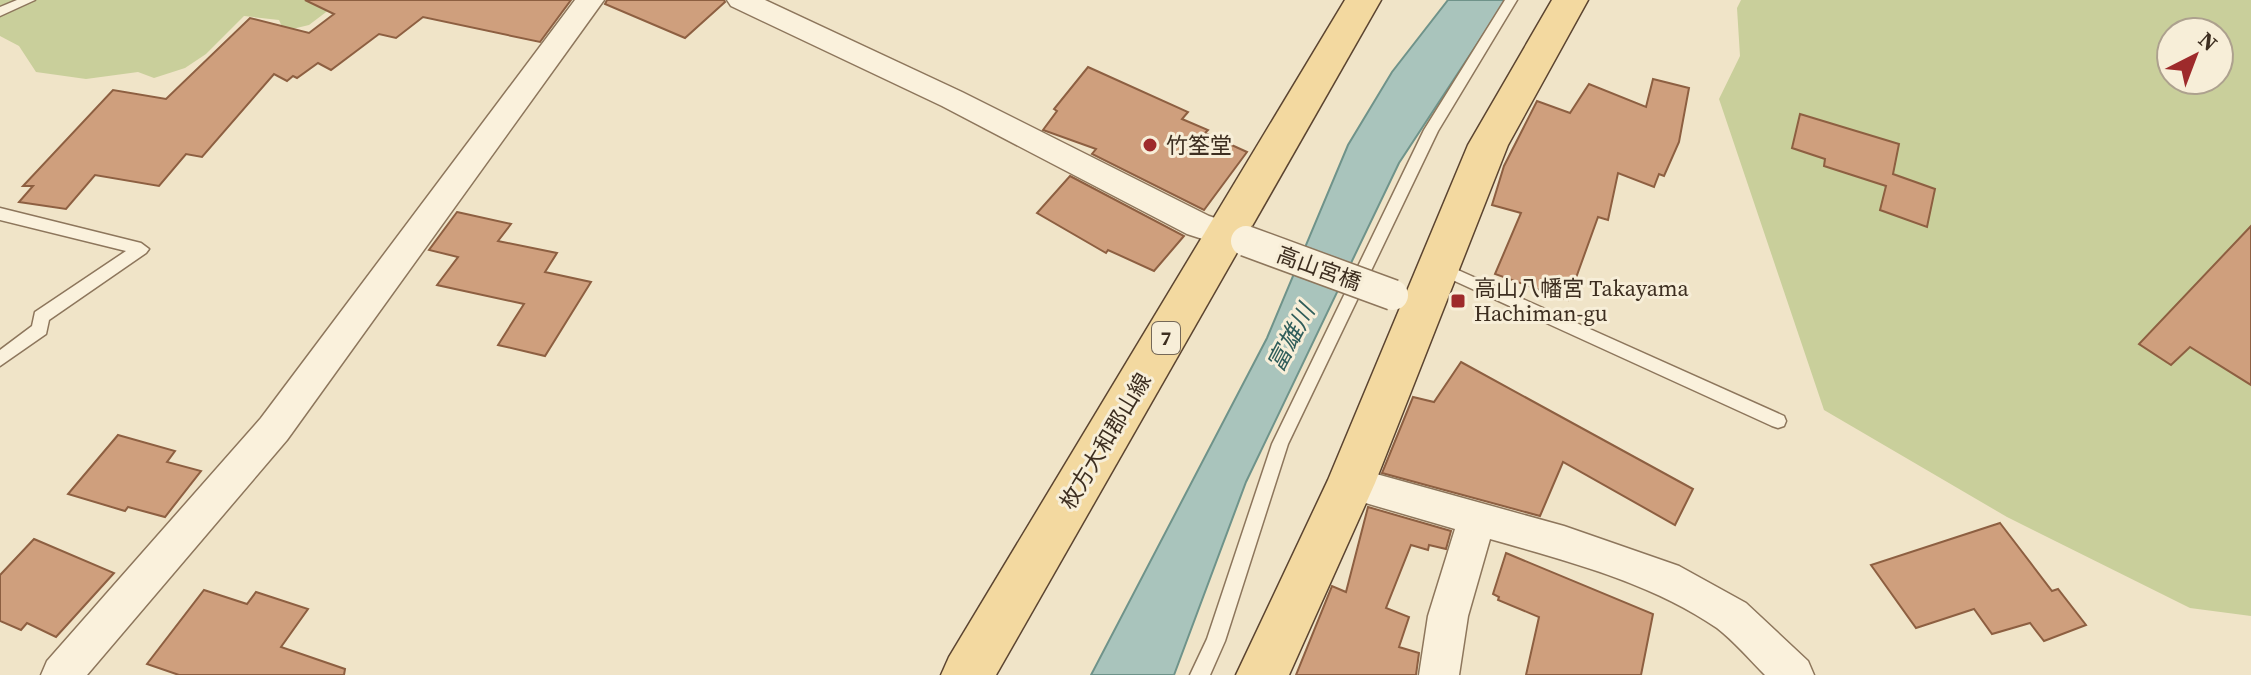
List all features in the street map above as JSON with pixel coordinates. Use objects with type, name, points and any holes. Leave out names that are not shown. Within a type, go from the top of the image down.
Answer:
[{"type":"main road","name":"枚方大和郡山線","points":[[967,675],[1236,238],[1363,0]]},
{"type":"main road","points":[[1262,675],[1351,483],[1419,290],[1488,145],[1570,0]]},
{"type":"street","points":[[61,675],[274,429],[590,0]]},
{"type":"street","name":"高山宮橋","points":[[741,0],[952,99],[1198,225],[1419,290]]},
{"type":"street","points":[[1351,483],[1564,543],[1665,579],[1732,616],[1794,675]]},
{"type":"street","points":[[1439,675],[1440,646],[1450,604],[1477,520]]},
{"type":"lane","points":[[0,12],[29,0]]},
{"type":"lane","points":[[1200,675],[1216,641],[1280,444],[1431,130],[1511,0]]},
{"type":"lane","points":[[0,214],[141,249],[41,317],[40,329],[0,359]]},
{"type":"lane","points":[[1419,290],[1778,421]]},
{"type":"green space","points":[[0,0],[342,0],[309,25],[284,31],[279,20],[244,16],[206,54],[185,68],[154,78],[138,72],[86,79],[36,72],[19,46],[0,36]]},
{"type":"green space","points":[[1741,0],[2251,0],[2251,616],[2190,608],[2007,517],[1824,410],[1719,99],[1740,56],[1737,8]]},
{"type":"water","name":"富雄川","points":[[1448,0],[1506,0],[1399,163],[1246,482],[1174,675],[1091,675],[1267,338],[1348,145],[1392,72]]},
{"type":"building","points":[[305,0],[571,0],[540,42],[423,17],[396,38],[379,34],[331,70],[318,63],[297,78],[293,76],[287,81],[274,74],[202,157],[186,154],[159,186],[95,175],[66,209],[19,202],[33,186],[23,186],[113,90],[166,99],[250,18],[309,33],[334,14]]},
{"type":"building","points":[[607,0],[725,2],[685,38],[605,4]]},
{"type":"building","points":[[1088,67],[1188,112],[1182,119],[1247,152],[1204,210],[1092,154],[1096,149],[1043,130],[1057,111],[1054,109]]},
{"type":"building","points":[[1653,79],[1689,88],[1679,142],[1664,176],[1659,174],[1654,187],[1618,173],[1608,220],[1598,217],[1568,300],[1495,274],[1521,213],[1492,205],[1504,166],[1537,101],[1570,113],[1589,84],[1646,107]]},
{"type":"building","points":[[1800,114],[1899,144],[1893,174],[1935,189],[1927,227],[1880,210],[1886,186],[1824,166],[1825,159],[1792,148]]},
{"type":"building","points":[[1070,176],[1184,236],[1154,271],[1108,250],[1106,253],[1037,213]]},
{"type":"building","points":[[457,212],[511,224],[498,241],[557,253],[545,272],[591,282],[545,356],[498,345],[524,304],[437,285],[458,257],[429,250]]},
{"type":"building","points":[[2251,226],[2251,385],[2190,347],[2171,365],[2139,344]]},
{"type":"building","points":[[1461,362],[1693,489],[1675,525],[1563,462],[1540,516],[1382,473],[1413,397],[1434,402]]},
{"type":"building","points":[[118,435],[175,451],[167,462],[201,471],[165,517],[128,507],[125,511],[68,494]]},
{"type":"building","points":[[1368,507],[1451,531],[1446,549],[1429,545],[1428,550],[1411,545],[1386,608],[1409,617],[1399,647],[1419,653],[1416,675],[1296,675],[1332,586],[1346,592]]},
{"type":"building","points":[[2000,523],[2052,591],[2058,589],[2086,625],[2044,641],[2030,623],[1992,634],[1974,609],[1916,628],[1871,565]]},
{"type":"building","points":[[34,539],[114,573],[56,637],[27,623],[21,630],[0,621],[0,575]]},
{"type":"building","points":[[1506,553],[1653,614],[1641,675],[1526,675],[1539,617],[1498,600],[1499,597],[1493,594]]},
{"type":"building","points":[[204,590],[247,604],[256,592],[308,609],[281,647],[345,669],[344,675],[179,675],[147,664]]},
{"type":"place","name":"竹筌堂","points":[[1150,145]]},
{"type":"place","name":"高山八幡宮 Takayama Hachiman-gu","points":[[1458,301]]}]
